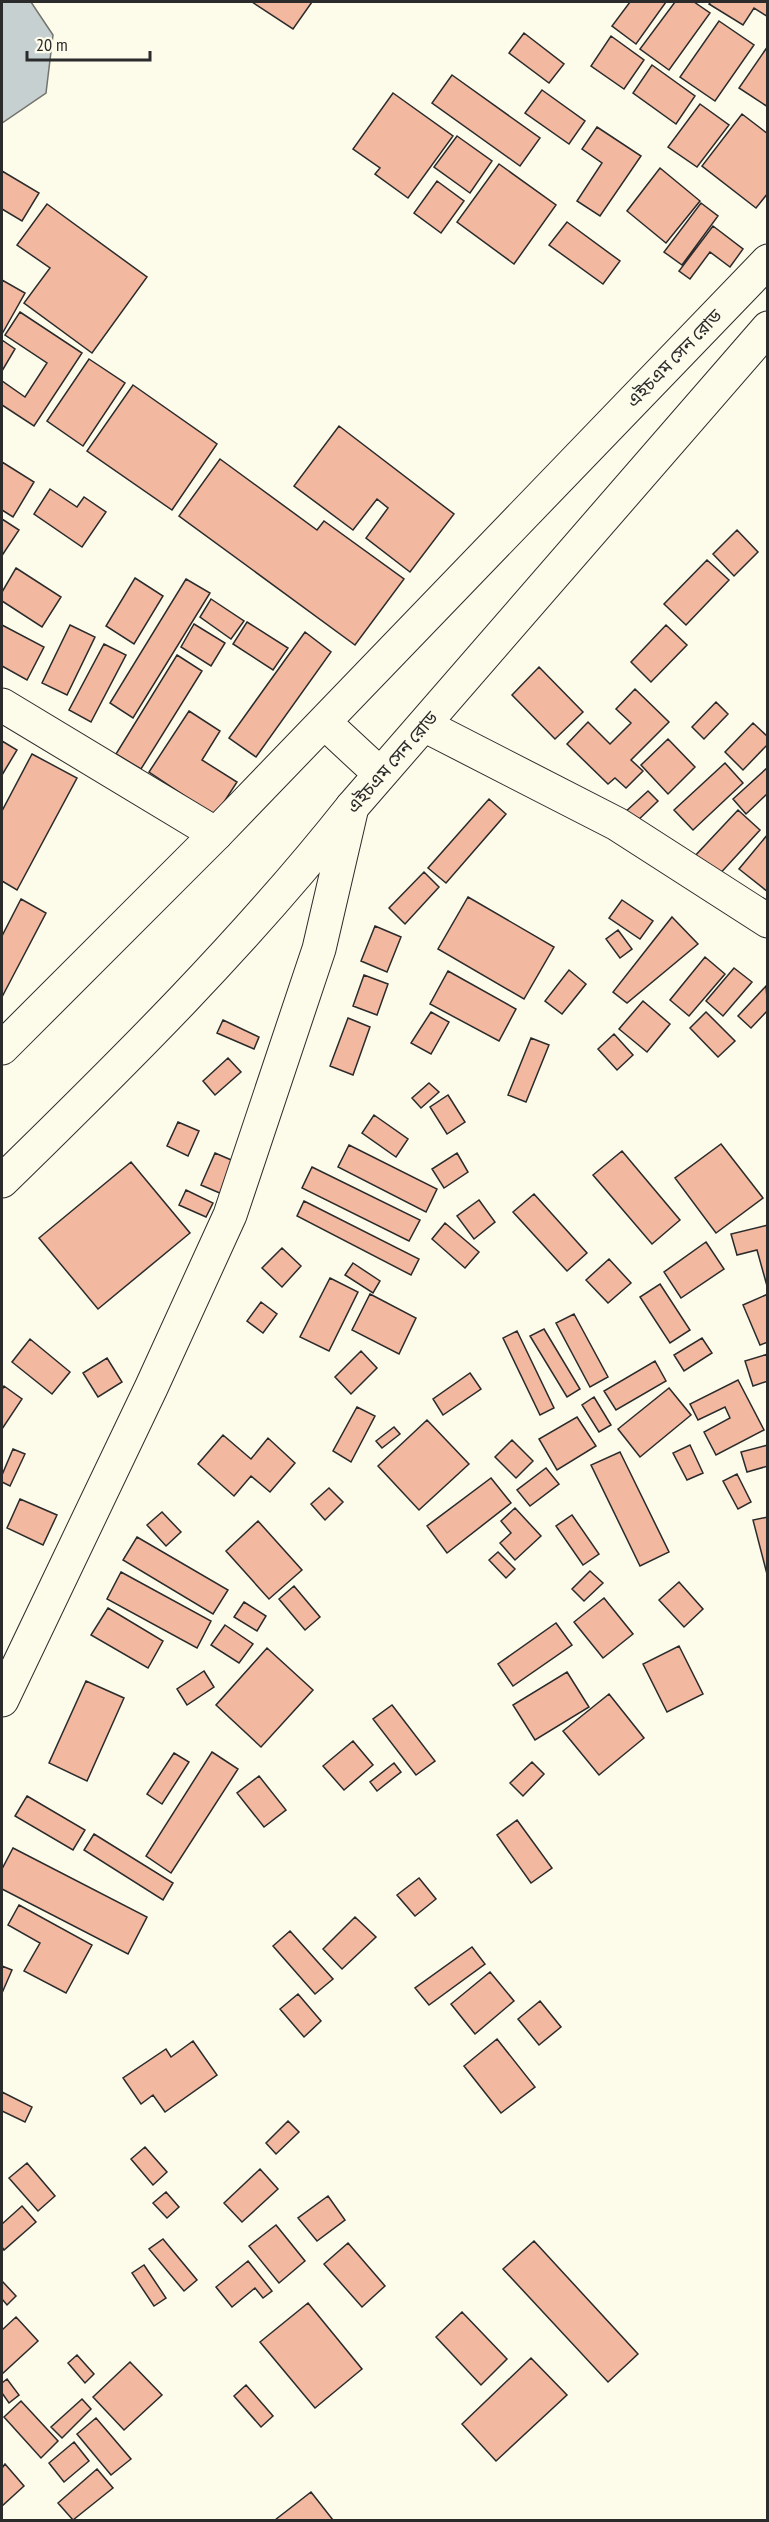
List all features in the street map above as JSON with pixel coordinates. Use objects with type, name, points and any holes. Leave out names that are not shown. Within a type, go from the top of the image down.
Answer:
[{"type":"main road","name":"এইচএম সেন রোড","points":[[2,1048],[216,834],[768,261]]},
{"type":"main road","name":"এইচএম সেন রোড","points":[[2,1181],[111,1074],[294,880],[380,774],[768,328]]},
{"type":"main road","points":[[2,705],[216,834]]},
{"type":"main road","points":[[324,722],[380,774]]},
{"type":"main road","points":[[424,725],[617,824],[768,921]]},
{"type":"main road","points":[[2,1700],[151,1388],[230,1215],[319,949],[352,807]]},
{"type":"shaded area","points":[[2,2],[31,2],[53,35],[46,93],[2,123]]},
{"type":"building","points":[[252,2],[312,2],[293,29]]},
{"type":"building","points":[[630,2],[666,2],[636,44],[612,26]]},
{"type":"building","points":[[675,2],[694,2],[710,13],[669,70],[640,49]]},
{"type":"building","points":[[711,2],[768,2],[768,17],[754,8],[743,25],[709,4]]},
{"type":"building","points":[[719,21],[754,45],[715,101],[680,77]]},
{"type":"building","points":[[524,33],[564,64],[549,83],[509,53]]},
{"type":"building","points":[[611,36],[644,60],[624,89],[591,66]]},
{"type":"building","points":[[768,46],[768,107],[739,88]]},
{"type":"building","points":[[652,65],[695,96],[676,124],[633,93]]},
{"type":"building","points":[[452,75],[540,138],[520,166],[432,103]]},
{"type":"building","points":[[542,90],[585,121],[569,144],[525,113]]},
{"type":"building","points":[[393,93],[453,136],[408,198],[375,174],[380,168],[353,149]]},
{"type":"building","points":[[700,104],[729,125],[697,167],[668,147]]},
{"type":"building","points":[[742,114],[768,134],[768,193],[756,208],[702,166]]},
{"type":"building","points":[[597,127],[641,156],[600,216],[577,201],[602,163],[582,149]]},
{"type":"building","points":[[457,136],[492,161],[470,193],[434,167]]},
{"type":"building","points":[[499,164],[556,205],[514,264],[457,222]]},
{"type":"building","points":[[660,168],[700,201],[666,243],[627,211]]},
{"type":"building","points":[[2,171],[39,193],[22,221],[2,209]]},
{"type":"building","points":[[437,181],[464,201],[441,233],[414,213]]},
{"type":"building","points":[[701,203],[718,216],[682,265],[664,252]]},
{"type":"building","points":[[47,204],[147,277],[92,353],[24,303],[50,268],[17,245]]},
{"type":"building","points":[[567,222],[620,261],[603,284],[549,245]]},
{"type":"building","points":[[713,226],[743,249],[730,267],[710,252],[690,279],[679,271]]},
{"type":"building","points":[[2,280],[25,293],[2,334]]},
{"type":"building","points":[[20,312],[82,353],[34,426],[2,405],[2,381],[25,397],[47,363],[5,335]]},
{"type":"building","points":[[2,340],[15,349],[2,371]]},
{"type":"building","points":[[89,359],[125,383],[83,446],[47,421]]},
{"type":"building","points":[[133,385],[217,444],[172,510],[87,451]]},
{"type":"building","points":[[339,426],[454,514],[410,572],[366,538],[388,508],[377,499],[353,530],[294,486]]},
{"type":"building","points":[[220,459],[317,530],[324,521],[404,579],[355,645],[179,516]]},
{"type":"building","points":[[2,462],[34,482],[13,517],[2,510]]},
{"type":"building","points":[[50,489],[77,507],[84,497],[106,512],[82,547],[34,514]]},
{"type":"building","points":[[2,519],[19,530],[3,554],[2,553]]},
{"type":"building","points":[[737,530],[758,552],[734,576],[713,554]]},
{"type":"building","points":[[707,560],[729,580],[686,625],[664,604]]},
{"type":"building","points":[[16,568],[61,597],[42,627],[2,601],[2,592]]},
{"type":"building","points":[[135,578],[163,596],[134,644],[106,626]]},
{"type":"building","points":[[186,579],[210,593],[133,718],[110,703]]},
{"type":"building","points":[[211,599],[244,621],[231,639],[200,617]]},
{"type":"building","points":[[247,622],[288,648],[273,670],[233,644]]},
{"type":"building","points":[[194,624],[225,643],[211,666],[181,647]]},
{"type":"building","points":[[2,625],[44,647],[27,680],[2,666]]},
{"type":"building","points":[[70,625],[95,637],[67,695],[42,683]]},
{"type":"building","points":[[666,625],[687,645],[651,682],[631,662]]},
{"type":"building","points":[[305,632],[331,652],[256,757],[229,738]]},
{"type":"building","points":[[104,644],[126,655],[91,722],[69,710]]},
{"type":"building","points":[[177,655],[202,671],[141,769],[116,754]]},
{"type":"building","points":[[539,667],[583,712],[555,739],[512,695]]},
{"type":"building","points":[[635,689],[669,722],[631,760],[643,771],[626,788],[615,778],[608,784],[567,744],[588,722],[610,744],[631,723],[616,709]]},
{"type":"building","points":[[716,702],[728,714],[704,739],[692,727]]},
{"type":"building","points":[[189,711],[220,731],[202,760],[237,782],[215,816],[149,772]]},
{"type":"building","points":[[753,723],[768,737],[768,744],[743,770],[725,752]]},
{"type":"building","points":[[668,739],[695,767],[668,794],[641,765]]},
{"type":"building","points":[[2,741],[17,750],[2,775]]},
{"type":"building","points":[[32,754],[77,778],[17,890],[2,881],[2,811]]},
{"type":"building","points":[[725,763],[743,783],[693,830],[674,810]]},
{"type":"building","points":[[768,767],[768,793],[746,814],[733,799]]},
{"type":"building","points":[[648,791],[658,801],[633,825],[623,814]]},
{"type":"building","points":[[489,799],[506,814],[446,883],[428,868]]},
{"type":"building","points":[[738,810],[760,830],[716,878],[693,858]]},
{"type":"building","points":[[768,834],[768,892],[739,869]]},
{"type":"building","points":[[424,872],[439,887],[405,924],[389,908]]},
{"type":"building","points":[[468,897],[554,947],[524,999],[438,949]]},
{"type":"building","points":[[21,899],[46,913],[2,997],[2,936]]},
{"type":"building","points":[[622,900],[653,921],[640,939],[609,918]]},
{"type":"building","points":[[672,917],[698,944],[627,1003],[613,992]]},
{"type":"building","points":[[375,926],[401,937],[387,972],[361,961]]},
{"type":"building","points":[[618,930],[632,949],[620,958],[606,939]]},
{"type":"building","points":[[705,957],[725,974],[689,1016],[670,1000]]},
{"type":"building","points":[[734,968],[752,982],[723,1016],[706,1001]]},
{"type":"building","points":[[569,970],[586,984],[562,1014],[545,1001]]},
{"type":"building","points":[[448,971],[516,1009],[499,1041],[430,1004]]},
{"type":"building","points":[[364,975],[388,984],[377,1015],[353,1006]]},
{"type":"building","points":[[766,986],[768,1010],[751,1028],[738,1016]]},
{"type":"building","points":[[643,1001],[670,1024],[647,1052],[619,1029]]},
{"type":"building","points":[[431,1012],[449,1022],[431,1054],[411,1043]]},
{"type":"building","points":[[706,1012],[735,1041],[718,1057],[690,1028]]},
{"type":"building","points":[[348,1018],[370,1027],[353,1075],[330,1066]]},
{"type":"building","points":[[223,1020],[259,1037],[254,1049],[217,1033]]},
{"type":"building","points":[[614,1034],[633,1055],[617,1070],[598,1049]]},
{"type":"building","points":[[531,1038],[549,1045],[526,1102],[508,1095]]},
{"type":"building","points":[[228,1058],[241,1072],[215,1095],[203,1081]]},
{"type":"building","points":[[429,1083],[439,1092],[421,1108],[412,1098]]},
{"type":"building","points":[[448,1095],[465,1122],[447,1134],[430,1107]]},
{"type":"building","points":[[374,1115],[408,1139],[396,1157],[362,1133]]},
{"type":"building","points":[[178,1122],[199,1131],[188,1156],[167,1146]]},
{"type":"building","points":[[721,1144],[763,1198],[716,1233],[675,1178]]},
{"type":"building","points":[[349,1145],[437,1189],[426,1212],[338,1167]]},
{"type":"building","points":[[622,1151],[680,1220],[652,1244],[593,1175]]},
{"type":"building","points":[[215,1153],[236,1162],[222,1194],[201,1185]]},
{"type":"building","points":[[457,1153],[468,1172],[444,1188],[432,1169]]},
{"type":"building","points":[[131,1162],[190,1233],[98,1309],[39,1238]]},
{"type":"building","points":[[312,1167],[420,1220],[409,1241],[302,1188]]},
{"type":"building","points":[[186,1190],[213,1203],[206,1217],[179,1205]]},
{"type":"building","points":[[534,1194],[587,1253],[567,1271],[513,1212]]},
{"type":"building","points":[[479,1200],[495,1222],[474,1239],[457,1216]]},
{"type":"building","points":[[304,1201],[419,1259],[411,1275],[297,1216]]},
{"type":"building","points":[[445,1223],[479,1252],[465,1268],[432,1239]]},
{"type":"building","points":[[768,1225],[767,1286],[757,1250],[737,1255],[731,1234]]},
{"type":"building","points":[[706,1242],[724,1269],[681,1298],[664,1272]]},
{"type":"building","points":[[282,1248],[301,1266],[282,1287],[262,1268]]},
{"type":"building","points":[[609,1259],[631,1283],[608,1303],[586,1280]]},
{"type":"building","points":[[353,1263],[380,1281],[373,1293],[345,1275]]},
{"type":"building","points":[[330,1278],[358,1292],[329,1351],[300,1337]]},
{"type":"building","points":[[660,1284],[690,1330],[670,1343],[640,1297]]},
{"type":"building","points":[[370,1294],[416,1318],[399,1354],[352,1330]]},
{"type":"building","points":[[768,1294],[768,1342],[760,1345],[743,1305]]},
{"type":"building","points":[[261,1302],[277,1314],[263,1333],[247,1321]]},
{"type":"building","points":[[574,1314],[608,1377],[590,1387],[556,1323]]},
{"type":"building","points":[[544,1329],[580,1389],[567,1397],[530,1336]]},
{"type":"building","points":[[517,1331],[554,1408],[540,1415],[503,1338]]},
{"type":"building","points":[[702,1338],[712,1353],[684,1371],[674,1355]]},
{"type":"building","points":[[30,1339],[70,1372],[52,1394],[12,1362]]},
{"type":"building","points":[[361,1351],[377,1368],[351,1394],[335,1377]]},
{"type":"building","points":[[768,1354],[768,1381],[753,1386],[745,1361]]},
{"type":"building","points":[[107,1358],[122,1382],[98,1397],[83,1373]]},
{"type":"building","points":[[655,1361],[666,1381],[616,1410],[604,1391]]},
{"type":"building","points":[[470,1373],[481,1389],[443,1415],[433,1399]]},
{"type":"building","points":[[738,1380],[764,1430],[716,1455],[704,1432],[730,1418],[725,1407],[698,1420],[690,1404]]},
{"type":"building","points":[[4,1386],[22,1399],[2,1429],[2,1390]]},
{"type":"building","points":[[669,1388],[691,1415],[640,1457],[618,1429]]},
{"type":"building","points":[[594,1397],[611,1425],[599,1432],[582,1405]]},
{"type":"building","points":[[357,1407],[375,1416],[351,1462],[333,1451]]},
{"type":"building","points":[[577,1417],[596,1446],[557,1470],[539,1439]]},
{"type":"building","points":[[427,1420],[469,1464],[419,1510],[378,1466]]},
{"type":"building","points":[[394,1427],[400,1434],[382,1448],[376,1441]]},
{"type":"building","points":[[223,1435],[251,1459],[268,1438],[295,1463],[270,1492],[251,1476],[234,1496],[198,1464]]},
{"type":"building","points":[[512,1440],[533,1461],[516,1478],[495,1457]]},
{"type":"building","points":[[690,1445],[703,1473],[687,1480],[673,1453]]},
{"type":"building","points":[[768,1445],[768,1466],[747,1472],[741,1452]]},
{"type":"building","points":[[13,1449],[25,1454],[10,1486],[2,1482],[2,1475]]},
{"type":"building","points":[[620,1452],[669,1552],[640,1566],[591,1465]]},
{"type":"building","points":[[546,1468],[559,1484],[530,1506],[517,1490]]},
{"type":"building","points":[[737,1474],[751,1502],[738,1509],[723,1481]]},
{"type":"building","points":[[491,1478],[511,1503],[447,1553],[427,1526]]},
{"type":"building","points":[[329,1488],[343,1502],[325,1520],[311,1504]]},
{"type":"building","points":[[20,1499],[57,1515],[43,1545],[7,1528]]},
{"type":"building","points":[[515,1508],[541,1536],[515,1560],[500,1543],[511,1533],[501,1521]]},
{"type":"building","points":[[162,1512],[181,1532],[166,1546],[147,1525]]},
{"type":"building","points":[[572,1515],[599,1554],[583,1565],[556,1526]]},
{"type":"building","points":[[768,1517],[768,1578],[753,1520]]},
{"type":"building","points":[[258,1521],[302,1570],[269,1599],[226,1551]]},
{"type":"building","points":[[137,1537],[228,1590],[213,1614],[123,1560]]},
{"type":"building","points":[[498,1552],[515,1569],[506,1578],[489,1560]]},
{"type":"building","points":[[590,1571],[603,1583],[584,1601],[572,1589]]},
{"type":"building","points":[[121,1572],[211,1621],[197,1648],[107,1599]]},
{"type":"building","points":[[679,1582],[703,1609],[684,1627],[659,1600]]},
{"type":"building","points":[[294,1586],[320,1617],[305,1630],[279,1599]]},
{"type":"building","points":[[604,1598],[633,1634],[603,1658],[574,1622]]},
{"type":"building","points":[[244,1602],[266,1616],[257,1631],[234,1617]]},
{"type":"building","points":[[108,1608],[163,1641],[148,1668],[91,1635]]},
{"type":"building","points":[[556,1623],[572,1645],[513,1686],[498,1664]]},
{"type":"building","points":[[225,1625],[253,1644],[239,1663],[211,1645]]},
{"type":"building","points":[[679,1646],[703,1694],[667,1712],[643,1664]]},
{"type":"building","points":[[267,1648],[313,1690],[261,1747],[216,1705]]},
{"type":"building","points":[[204,1671],[214,1687],[187,1705],[177,1689]]},
{"type":"building","points":[[567,1672],[589,1707],[535,1740],[513,1705]]},
{"type":"building","points":[[86,1681],[124,1698],[87,1781],[49,1763]]},
{"type":"building","points":[[609,1694],[644,1738],[599,1775],[563,1731]]},
{"type":"building","points":[[392,1705],[435,1761],[416,1775],[373,1719]]},
{"type":"building","points":[[353,1741],[373,1765],[344,1790],[323,1766]]},
{"type":"building","points":[[212,1752],[238,1769],[171,1873],[146,1856]]},
{"type":"building","points":[[174,1753],[189,1762],[162,1804],[147,1794]]},
{"type":"building","points":[[532,1762],[544,1774],[523,1796],[510,1783]]},
{"type":"building","points":[[394,1763],[401,1772],[377,1791],[370,1782]]},
{"type":"building","points":[[259,1776],[286,1810],[264,1827],[237,1793]]},
{"type":"building","points":[[27,1796],[85,1830],[73,1850],[15,1816]]},
{"type":"building","points":[[517,1820],[552,1868],[531,1883],[497,1835]]},
{"type":"building","points":[[94,1834],[173,1883],[163,1900],[84,1850]]},
{"type":"building","points":[[13,1848],[147,1917],[128,1954],[2,1889],[2,1869]]},
{"type":"building","points":[[419,1878],[436,1899],[415,1916],[397,1895]]},
{"type":"building","points":[[19,1905],[92,1945],[66,1993],[24,1971],[40,1943],[8,1925]]},
{"type":"building","points":[[355,1917],[376,1937],[342,1969],[323,1949]]},
{"type":"building","points":[[290,1931],[333,1979],[315,1994],[273,1946]]},
{"type":"building","points":[[472,1947],[485,1964],[429,2005],[415,1988]]},
{"type":"building","points":[[2,1966],[12,1970],[2,1993]]},
{"type":"building","points":[[490,1972],[514,2001],[475,2034],[451,2004]]},
{"type":"building","points":[[298,1994],[321,2021],[304,2037],[280,2009]]},
{"type":"building","points":[[540,2001],[561,2027],[539,2045],[518,2019]]},
{"type":"building","points":[[497,2039],[535,2087],[501,2113],[464,2066]]},
{"type":"building","points":[[193,2041],[217,2075],[165,2112],[153,2095],[141,2104],[123,2078],[166,2049],[171,2057]]},
{"type":"building","points":[[2,2092],[32,2107],[25,2122],[2,2111]]},
{"type":"building","points":[[288,2121],[299,2132],[276,2154],[266,2143]]},
{"type":"building","points":[[145,2147],[167,2172],[153,2185],[131,2159]]},
{"type":"building","points":[[27,2163],[55,2196],[38,2211],[9,2178]]},
{"type":"building","points":[[260,2169],[278,2189],[242,2222],[224,2203]]},
{"type":"building","points":[[166,2192],[179,2207],[167,2218],[153,2203]]},
{"type":"building","points":[[328,2196],[345,2220],[317,2241],[298,2218]]},
{"type":"building","points":[[22,2206],[36,2222],[4,2250],[2,2224]]},
{"type":"building","points":[[276,2225],[305,2261],[279,2283],[249,2246]]},
{"type":"building","points":[[163,2239],[197,2280],[184,2291],[149,2249]]},
{"type":"building","points":[[534,2241],[638,2354],[608,2382],[503,2269]]},
{"type":"building","points":[[348,2243],[385,2286],[362,2307],[324,2264]]},
{"type":"building","points":[[248,2261],[272,2291],[263,2298],[255,2288],[232,2307],[216,2287]]},
{"type":"building","points":[[144,2265],[166,2298],[154,2306],[132,2273]]},
{"type":"building","points":[[2,2281],[16,2296],[7,2305],[2,2299]]},
{"type":"building","points":[[308,2303],[362,2369],[315,2408],[260,2342]]},
{"type":"building","points":[[462,2312],[507,2359],[481,2385],[436,2337]]},
{"type":"building","points":[[16,2317],[38,2341],[2,2374],[2,2330]]},
{"type":"building","points":[[77,2355],[94,2374],[85,2383],[68,2363]]},
{"type":"building","points":[[531,2358],[567,2395],[496,2461],[462,2424]]},
{"type":"building","points":[[130,2362],[162,2395],[124,2430],[93,2397]]},
{"type":"building","points":[[7,2379],[19,2395],[9,2403],[2,2393],[2,2383]]},
{"type":"building","points":[[246,2385],[273,2416],[261,2427],[234,2396]]},
{"type":"building","points":[[82,2399],[91,2409],[62,2438],[51,2427]]},
{"type":"building","points":[[21,2401],[58,2441],[41,2458],[4,2417]]},
{"type":"building","points":[[96,2418],[131,2459],[111,2475],[77,2434]]},
{"type":"building","points":[[74,2442],[89,2461],[64,2482],[49,2463]]},
{"type":"building","points":[[5,2464],[24,2486],[2,2506],[2,2468]]},
{"type":"building","points":[[97,2469],[113,2488],[73,2520],[58,2503]]},
{"type":"building","points":[[311,2492],[333,2520],[275,2520]]}]
